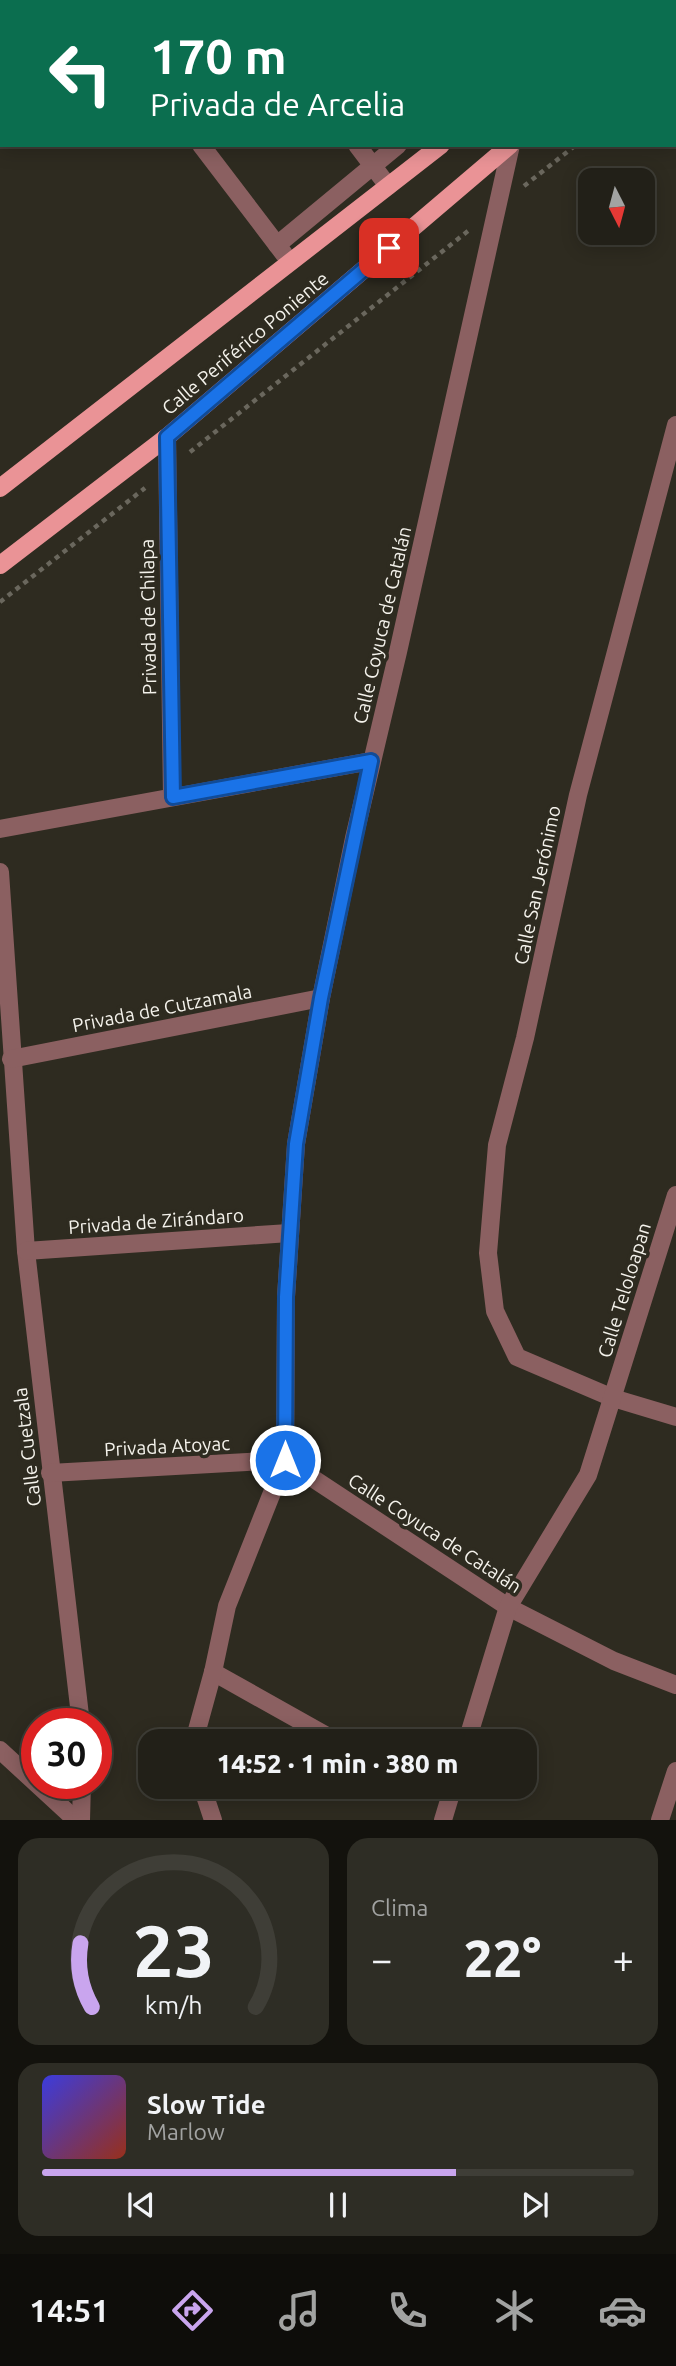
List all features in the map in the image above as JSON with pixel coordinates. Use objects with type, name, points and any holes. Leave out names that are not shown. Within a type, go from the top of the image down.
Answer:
[{"type":"main road","name":"Calle Periférico Poniente","points":[[0,488],[437,147]]},
{"type":"main road","name":"Calle Periférico Poniente","points":[[0,565],[167,437],[508,147]]},
{"type":"street","points":[[202,147],[290,262]]},
{"type":"street","points":[[359,147],[388,186]]},
{"type":"street","points":[[276,245],[396,147]]},
{"type":"street","name":"Calle Coyuca de Catalán","points":[[510,147],[398,652],[371,761],[321,998],[296,1144],[289,1233],[285,1460],[508,1607],[614,1661],[676,1685]]},
{"type":"street","name":"Calle San Jerónimo","points":[[613,1398],[517,1357],[495,1311],[488,1253],[497,1145],[525,1038],[578,795],[676,425]]},
{"type":"street","name":"Privada de Chilapa","points":[[167,437],[173,797]]},
{"type":"street","points":[[0,829],[371,761]]},
{"type":"street","name":"Calle Cuetzala","points":[[0,872],[26,1251],[79,1708]]},
{"type":"street","name":"Privada de Cutzamala","points":[[11,1059],[321,998]]},
{"type":"street","name":"Calle Teloloapan","points":[[471,1729],[508,1607],[588,1475],[676,1195]]},
{"type":"street","name":"Privada de Zirándaro","points":[[26,1251],[289,1233]]},
{"type":"street","points":[[613,1398],[676,1417]]},
{"type":"street","points":[[197,1729],[227,1606],[285,1460]]},
{"type":"street","name":"Privada Atoyac","points":[[50,1473],[285,1460]]},
{"type":"street","points":[[213,1672],[315,1729]]},
{"type":"street","points":[[0,1751],[78,1820]]},
{"type":"street","points":[[660,1820],[676,1771]]},
{"type":"street","points":[[78,1820],[80,1799]]},
{"type":"street","points":[[206,1799],[213,1820]]},
{"type":"street","points":[[443,1820],[449,1799]]},
{"type":"path","points":[[0,602],[573,147]]},
{"type":"route","points":[[285,1460],[286,1297],[296,1144],[321,998],[371,761],[173,797],[167,437],[389,248]]}]
